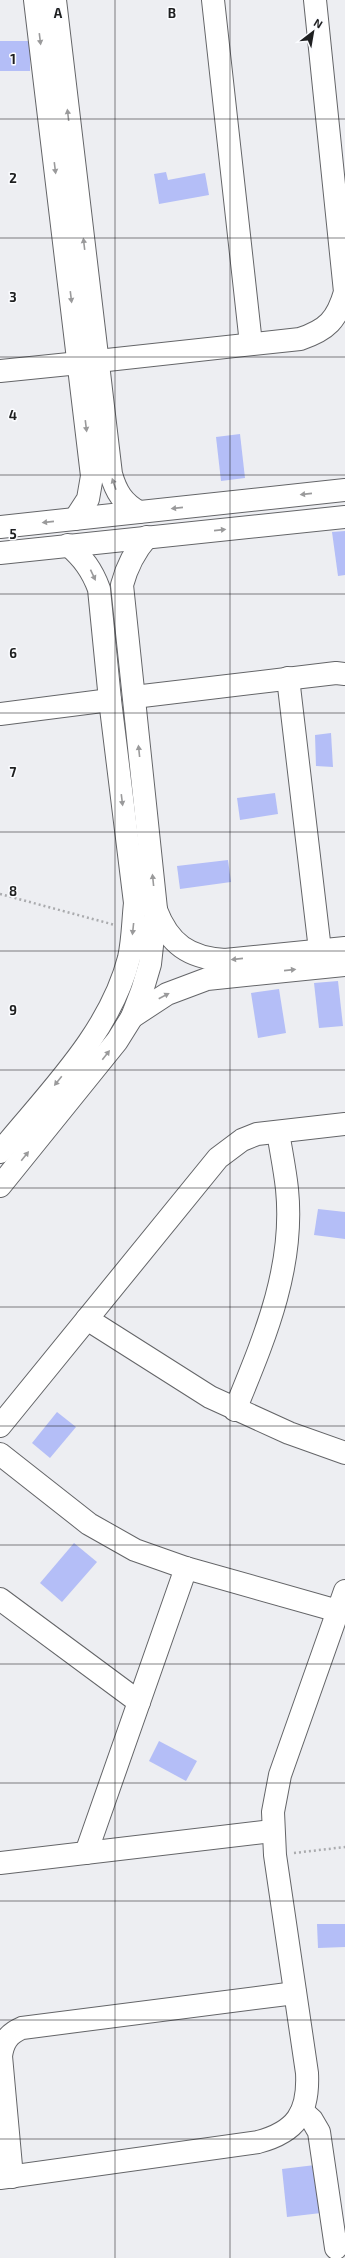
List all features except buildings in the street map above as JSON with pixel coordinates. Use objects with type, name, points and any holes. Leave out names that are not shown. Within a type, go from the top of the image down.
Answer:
[{"type":"street","points":[[35,0],[88,362],[114,486],[128,506],[139,512]]},
{"type":"street","points":[[55,0],[88,362],[92,476],[88,499],[75,519]]},
{"type":"street","points":[[213,0],[251,344]]},
{"type":"street","points":[[0,371],[300,339],[338,325],[340,308],[345,292],[315,0]]},
{"type":"street","points":[[0,527],[345,490]]},
{"type":"street","points":[[0,553],[345,517]]},
{"type":"street","points":[[0,1186],[117,1041],[132,1017],[150,964],[156,908],[122,585],[130,562],[147,537]]},
{"type":"street","points":[[0,1152],[98,1029],[122,982],[130,956],[135,903],[110,700],[99,589],[93,572],[82,557],[68,545]]},
{"type":"street","points":[[134,697],[288,678],[336,673],[345,674]]},
{"type":"street","points":[[288,678],[320,950]]},
{"type":"street","points":[[0,714],[110,700]]},
{"type":"street","points":[[156,908],[162,926],[174,941],[189,952],[206,959],[225,960],[345,948]]},
{"type":"street","points":[[132,1017],[167,994],[206,979],[345,965]]},
{"type":"street","points":[[0,1426],[218,1158],[242,1140],[257,1134],[345,1124]]},
{"type":"street","points":[[235,1410],[267,1332],[278,1298],[285,1262],[288,1226],[287,1190],[278,1132]]},
{"type":"street","points":[[87,1319],[185,1383],[235,1410],[289,1433],[345,1452]]},
{"type":"street","points":[[0,1454],[89,1524],[135,1550],[186,1568],[341,1601],[280,1775],[273,1812],[272,1831],[275,1855],[295,1993],[308,2086],[308,2092],[302,2111],[292,2126],[276,2137],[258,2142],[6,2177],[1,2056],[3,2035],[22,2028],[295,1993]]},
{"type":"street","points":[[86,1853],[186,1568]]},
{"type":"street","points":[[0,1599],[139,1702]]},
{"type":"street","points":[[0,1863],[272,1831]]},
{"type":"street","points":[[302,2111],[312,2120],[319,2132],[336,2248]]},
{"type":"path","points":[[0,894],[133,929]]},
{"type":"path","points":[[275,1855],[345,1847]]}]
